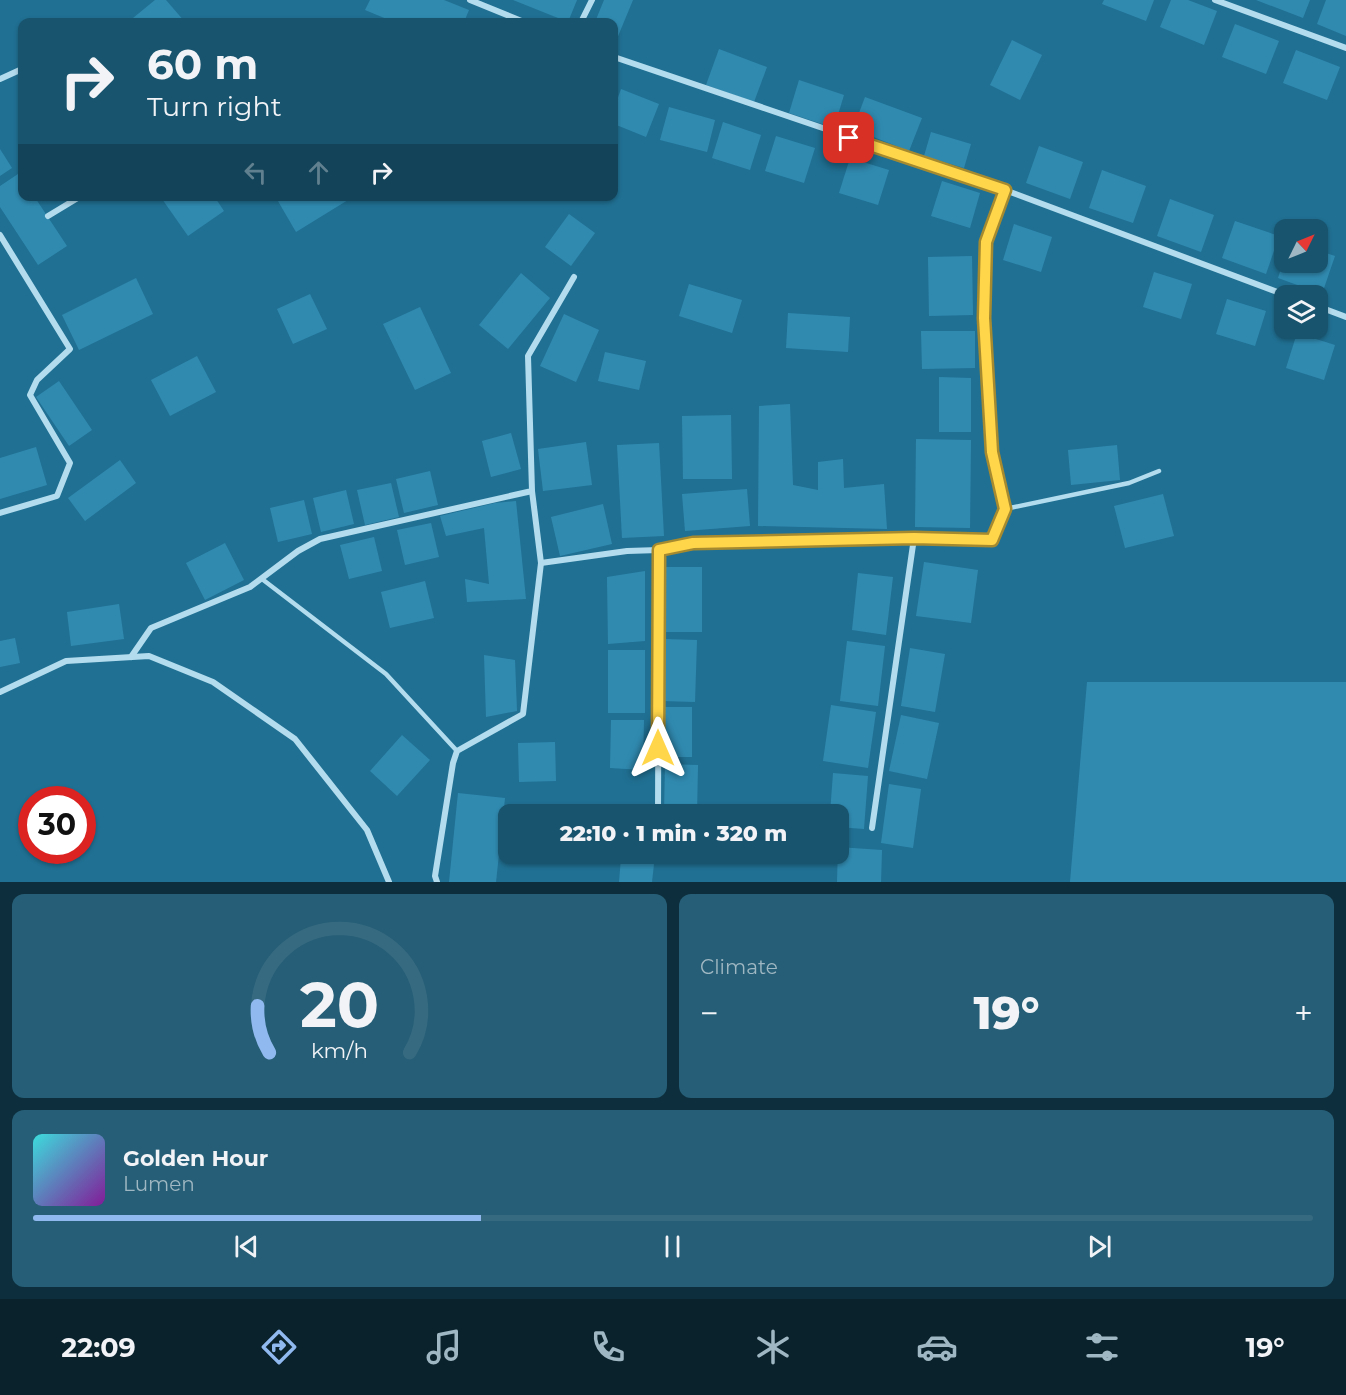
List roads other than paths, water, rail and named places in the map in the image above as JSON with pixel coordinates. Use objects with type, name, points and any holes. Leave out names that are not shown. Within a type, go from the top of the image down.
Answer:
[{"type":"street","points":[[470,0],[514,18]]},
{"type":"street","points":[[583,18],[592,0]]},
{"type":"street","points":[[1215,0],[1346,48]]},
{"type":"street","points":[[618,58],[1005,190],[1274,291]]},
{"type":"street","points":[[0,79],[18,71]]},
{"type":"street","points":[[541,563],[627,551],[659,550],[693,543],[914,538],[992,540],[1005,509],[992,452],[984,318],[986,242],[1005,190]]},
{"type":"street","points":[[48,216],[73,201]]},
{"type":"street","points":[[0,235],[69,349],[37,380],[30,395],[70,463],[57,496],[0,513]]},
{"type":"street","points":[[437,882],[435,876],[453,763],[457,751],[523,714],[541,563],[532,490],[528,356],[574,277]]},
{"type":"street","points":[[1328,310],[1346,317]]},
{"type":"street","points":[[131,657],[151,628],[250,587],[298,551],[320,539],[532,490]]},
{"type":"street","points":[[872,828],[914,538]]},
{"type":"street","points":[[658,804],[659,550]]},
{"type":"street","points":[[0,692],[66,661],[149,656],[213,682],[295,740],[367,830],[389,882]]},
{"type":"lane","points":[[1005,509],[1129,483],[1159,471]]},
{"type":"lane","points":[[262,579],[386,674],[457,751]]}]
